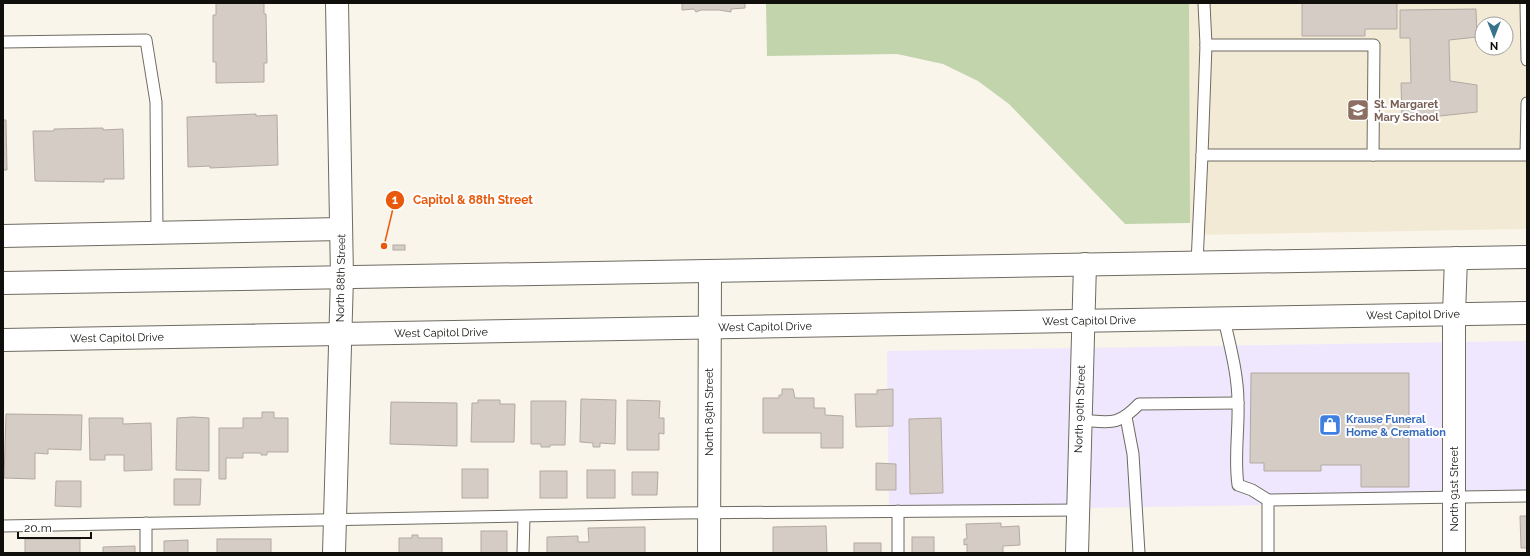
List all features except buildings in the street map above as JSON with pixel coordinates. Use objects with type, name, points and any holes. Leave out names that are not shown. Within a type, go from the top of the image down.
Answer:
[{"type":"main road","name":"North 88th Street","points":[[334,553],[342,277],[337,3]]},
{"type":"main road","points":[[3,236],[341,229]]},
{"type":"main road","points":[[3,283],[1527,257]]},
{"type":"main road","name":"North 91st Street","points":[[1454,553],[1454,314],[1456,258]]},
{"type":"main road","name":"North 90th Street","points":[[1077,553],[1082,321],[1085,264]]},
{"type":"main road","name":"North 89th Street","points":[[709,553],[710,271]]},
{"type":"main road","name":"West Capitol Drive","points":[[3,340],[1527,313]]},
{"type":"lane","points":[[1197,263],[1206,45],[1204,3]]},
{"type":"lane","points":[[1526,3],[1527,60]]},
{"type":"lane","points":[[3,42],[146,40],[156,102],[157,232]]},
{"type":"lane","points":[[1206,45],[1374,45],[1374,155]]},
{"type":"lane","points":[[1202,156],[1526,155],[1527,103]]},
{"type":"lane","points":[[1224,318],[1234,365],[1238,402],[1235,466],[1238,485],[1252,490],[1268,500],[1527,496]]},
{"type":"lane","points":[[1080,420],[1114,422],[1126,417],[1139,404],[1238,402]]},
{"type":"lane","points":[[1126,417],[1133,454],[1139,553]]},
{"type":"lane","points":[[1268,500],[1268,553]]},
{"type":"lane","points":[[3,526],[709,513],[1078,510]]},
{"type":"lane","points":[[898,511],[898,553]]},
{"type":"lane","points":[[523,553],[524,517]]},
{"type":"lane","points":[[146,523],[146,553]]},
{"type":"shaded area","name":"St. Margaret Mary School","points":[[1189,3],[1527,3],[1527,229],[1191,235],[1188,173]]},
{"type":"shaded area","points":[[1527,341],[1527,501],[889,511],[887,351]]},
{"type":"green space","points":[[766,3],[1189,3],[1190,223],[1125,224],[1009,104],[978,81],[943,64],[897,54],[767,56]]},
{"type":"place","name":"St. Margaret Mary School","points":[[1358,110]]},
{"type":"place","name":"Capitol & 88th Street","points":[[384,246]]},
{"type":"place","name":"Krause Funeral Home & Cremation","points":[[1330,425]]}]
